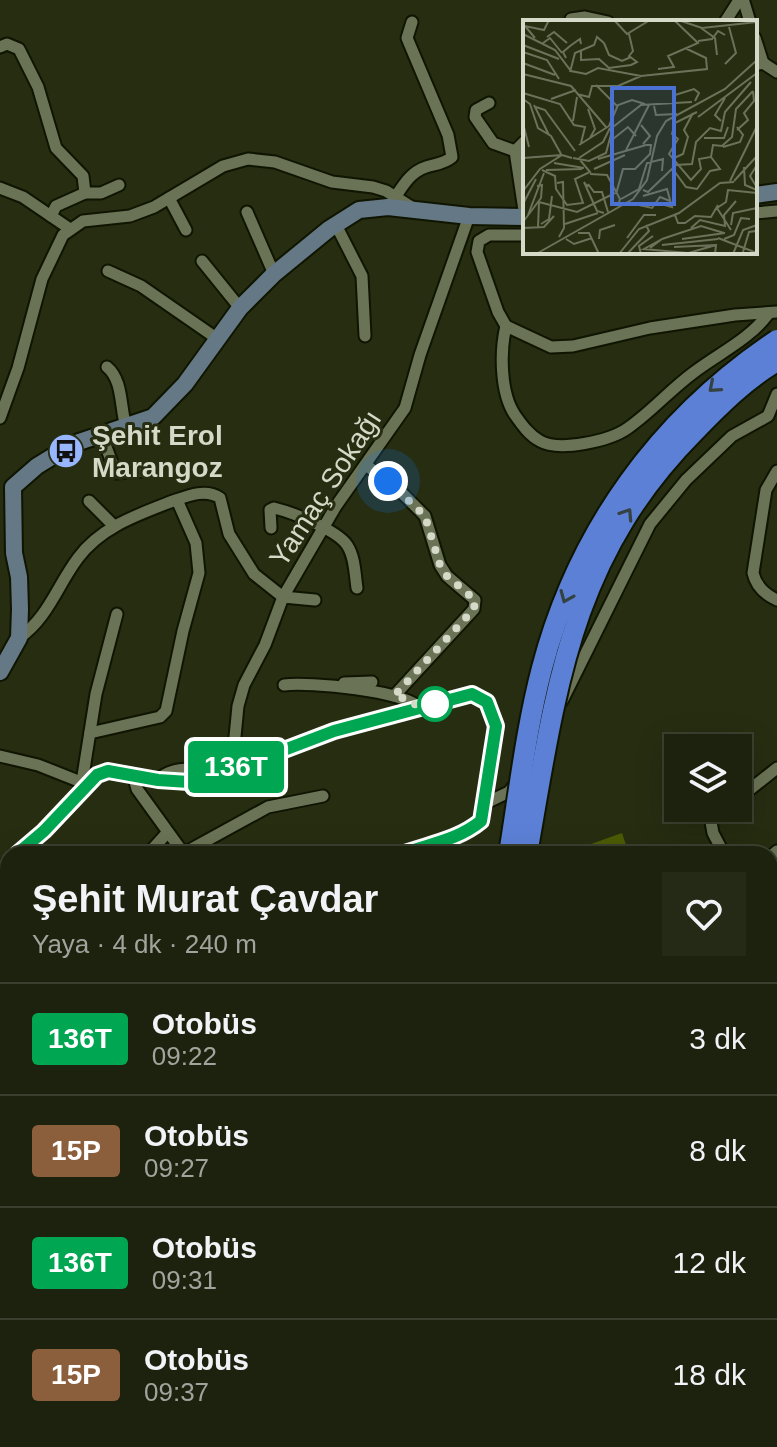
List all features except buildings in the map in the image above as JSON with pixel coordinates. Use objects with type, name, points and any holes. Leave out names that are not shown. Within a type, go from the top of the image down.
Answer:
[{"type":"highway","points":[[510,846],[542,669],[562,605],[586,552],[638,469],[681,417],[741,364],[777,340]]},
{"type":"highway","points":[[528,846],[561,670],[576,618],[596,569],[636,501],[672,455],[716,409],[777,361]]},
{"type":"main road","points":[[757,195],[777,192]]},
{"type":"main road","points":[[0,672],[19,638],[19,577],[14,553],[13,487],[37,466],[73,444],[153,417],[185,384],[240,308],[274,274],[359,210],[413,208],[469,216],[523,217]]},
{"type":"street","points":[[726,20],[740,0],[744,2],[749,20]]},
{"type":"street","points":[[574,20],[585,17],[599,20]]},
{"type":"street","points":[[396,196],[417,171],[452,157],[448,135],[407,38],[412,22]]},
{"type":"street","points":[[0,47],[7,44],[19,49],[38,87],[56,148],[83,176],[85,193]]},
{"type":"street","points":[[759,64],[777,72]]},
{"type":"street","points":[[489,103],[476,110],[475,117],[493,143],[515,151]]},
{"type":"street","points":[[515,151],[523,143]]},
{"type":"street","points":[[515,151],[523,204]]},
{"type":"street","points":[[0,418],[18,368],[42,279],[63,235],[83,221],[130,216],[169,198],[223,166],[248,159],[275,162],[332,182],[373,187],[396,196],[413,208]]},
{"type":"street","points":[[51,216],[56,206],[85,193],[101,193],[119,185]]},
{"type":"street","points":[[0,188],[23,197],[70,229]]},
{"type":"street","points":[[169,198],[186,230]]},
{"type":"street","points":[[757,213],[777,211]]},
{"type":"street","points":[[247,212],[274,274]]},
{"type":"street","name":"Yamaç Sokağı","points":[[158,780],[168,773],[206,768],[230,753],[236,740],[238,706],[244,685],[265,645],[283,597],[323,529],[405,408],[420,355],[469,216]]},
{"type":"street","points":[[336,225],[362,276],[365,336]]},
{"type":"street","points":[[523,235],[489,235],[477,246],[482,268],[506,326],[503,338],[504,374],[510,407],[526,431],[541,442],[556,447],[591,442],[625,430],[693,373],[757,330],[773,312]]},
{"type":"street","points":[[202,261],[240,308]]},
{"type":"street","points":[[108,271],[141,286],[219,340]]},
{"type":"street","points":[[506,326],[551,347],[573,346],[650,328],[773,312]]},
{"type":"street","points":[[107,367],[115,373],[119,383],[120,405],[126,427]]},
{"type":"street","points":[[484,804],[509,792],[531,764],[650,524],[686,480],[732,436],[768,416],[777,394]]},
{"type":"street","points":[[101,434],[116,473],[144,471]]},
{"type":"street","points":[[366,465],[399,490],[425,516],[440,565],[447,576],[475,600],[474,609],[394,696]]},
{"type":"street","points":[[777,471],[766,490],[753,573],[755,583],[777,600]]},
{"type":"street","points":[[19,638],[42,619],[79,556],[113,525],[206,492],[220,498],[229,534],[254,574],[283,597],[315,600]]},
{"type":"street","points":[[90,733],[160,717],[166,711],[199,573],[196,543],[177,500]]},
{"type":"street","points":[[89,501],[113,525]]},
{"type":"street","points":[[271,528],[270,510],[274,508],[295,515],[346,544],[357,588]]},
{"type":"street","points":[[84,783],[96,694],[117,614]]},
{"type":"street","points":[[324,685],[372,682]]},
{"type":"street","points":[[284,685],[324,685],[394,696],[410,700],[421,709]]},
{"type":"street","points":[[27,846],[44,831],[84,783],[108,771],[189,782],[334,731],[472,694],[487,702],[496,726],[481,821],[470,830],[425,846]]},
{"type":"street","points":[[0,756],[38,765],[84,783]]},
{"type":"street","points":[[752,788],[777,768]]},
{"type":"street","points":[[133,775],[137,789],[178,846]]},
{"type":"street","points":[[198,846],[268,807],[323,796]]},
{"type":"street","points":[[711,822],[720,846]]},
{"type":"street","points":[[155,846],[167,833]]},
{"type":"green space","points":[[622,833],[626,846],[585,846]]},
{"type":"bus line","name":"136T","points":[[26,846],[86,784],[108,771],[189,782],[334,731],[447,700],[472,694],[478,696],[492,710],[496,726],[481,821],[449,840],[422,846]]},
{"type":"place","name":"Şehit Erol Marangoz","points":[[66,451]]},
{"type":"route","points":[[388,481],[425,516],[440,565],[447,576],[475,600],[474,609],[394,696],[410,700],[421,709],[447,700],[435,704]]}]
